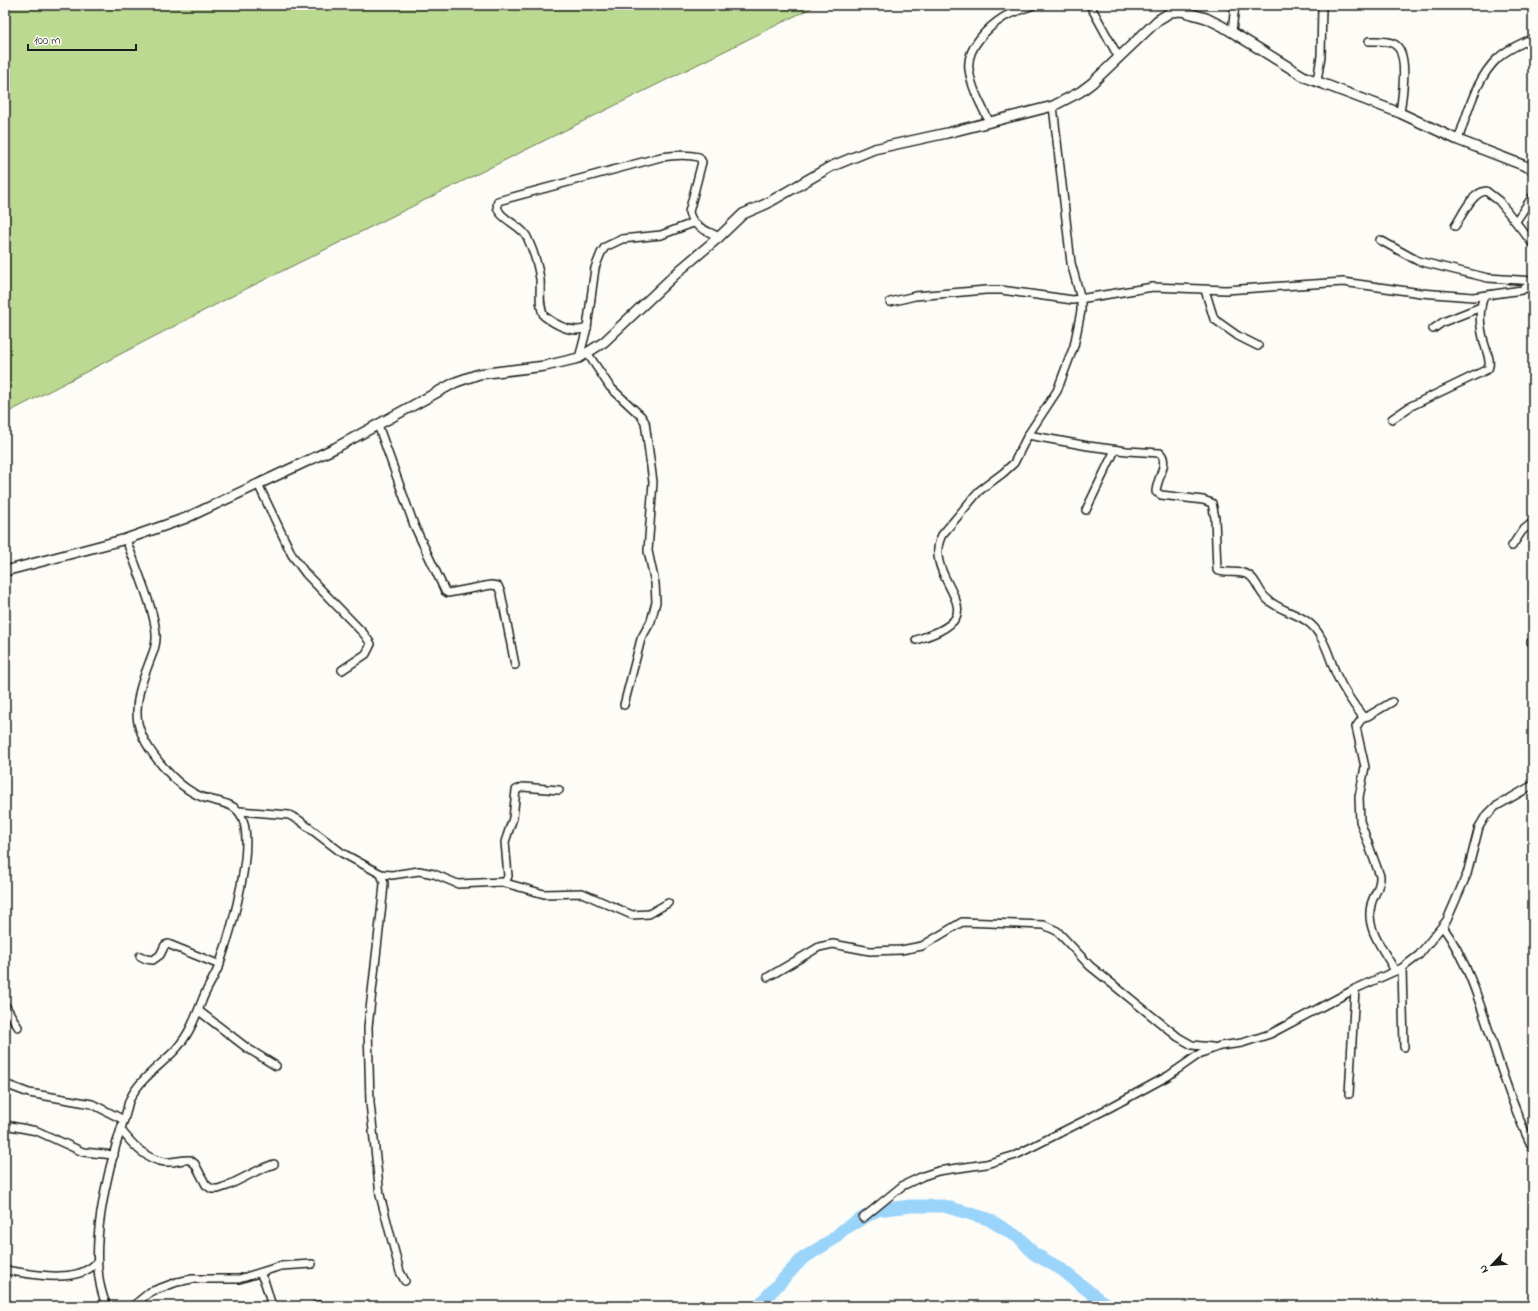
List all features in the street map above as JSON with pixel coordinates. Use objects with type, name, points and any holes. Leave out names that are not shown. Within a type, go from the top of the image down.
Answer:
[{"type":"street","points":[[989,121],[971,79],[969,68],[970,55],[983,35],[1004,17],[1033,5]]},
{"type":"street","points":[[1090,5],[1119,58]]},
{"type":"street","points":[[1232,32],[1235,5]]},
{"type":"street","points":[[1317,81],[1321,56],[1322,5]]},
{"type":"street","points":[[5,571],[126,539],[186,518],[305,463],[456,382],[479,374],[545,366],[579,358],[588,354],[604,342],[680,270],[719,237],[743,214],[848,160],[874,149],[947,133],[989,121],[1053,106],[1080,92],[1119,58],[1145,31],[1171,12],[1181,11],[1206,18],[1232,32],[1292,70],[1400,113],[1458,140],[1533,169]]},
{"type":"street","points":[[1458,140],[1478,86],[1491,66],[1498,58],[1514,46],[1533,38]]},
{"type":"street","points":[[1369,40],[1390,43],[1398,47],[1401,52],[1403,73],[1400,113]]},
{"type":"street","points":[[916,640],[946,627],[956,617],[957,608],[954,597],[940,569],[936,552],[937,543],[942,535],[980,491],[1014,463],[1028,435],[1048,407],[1065,373],[1078,330],[1081,299],[1070,263],[1053,106]]},
{"type":"street","points":[[587,328],[576,331],[568,329],[544,316],[541,306],[540,279],[530,243],[520,228],[502,215],[497,207],[498,201],[661,157],[680,154],[691,155],[699,157],[702,162],[689,212],[693,223],[719,237]]},
{"type":"street","points":[[1455,226],[1471,202],[1483,191],[1489,192],[1516,221],[1533,244]]},
{"type":"street","points":[[1516,221],[1533,196]]},
{"type":"street","points":[[579,358],[587,328],[595,268],[605,247],[622,239],[661,235],[693,223]]},
{"type":"street","points":[[1380,240],[1418,261],[1488,278],[1533,282]]},
{"type":"street","points":[[890,302],[915,296],[986,290],[1001,290],[1064,299],[1081,299],[1153,287],[1205,290],[1285,287],[1344,282],[1448,296],[1484,296],[1522,290],[1533,282]]},
{"type":"street","points":[[1205,290],[1214,319],[1238,336],[1258,346]]},
{"type":"street","points":[[1392,419],[1411,406],[1488,369],[1490,361],[1480,326],[1480,307],[1484,296]]},
{"type":"street","points":[[1433,329],[1443,322],[1480,307]]},
{"type":"street","points":[[588,354],[610,387],[641,416],[645,422],[652,468],[653,482],[648,551],[655,583],[656,602],[651,621],[641,639],[624,705]]},
{"type":"street","points":[[378,425],[414,525],[445,591],[448,593],[491,585],[498,586],[504,607],[515,665]]},
{"type":"street","points":[[1028,435],[1115,450],[1160,453],[1164,459],[1156,488],[1157,494],[1203,500],[1212,503],[1215,518],[1218,570],[1245,573],[1251,576],[1266,599],[1312,626],[1324,642],[1347,696],[1363,717]]},
{"type":"street","points":[[1086,510],[1115,450]]},
{"type":"street","points":[[258,484],[292,555],[306,574],[364,634],[371,644],[366,654],[342,670]]},
{"type":"street","points":[[1512,546],[1522,531],[1533,522]]},
{"type":"street","points":[[126,539],[154,621],[157,636],[156,645],[143,678],[139,697],[138,723],[143,738],[156,758],[186,787],[200,796],[239,811],[289,815],[299,820],[342,852],[381,874],[392,875],[419,871],[434,874],[458,884],[505,883],[544,894],[582,892],[632,915],[649,914],[668,903]]},
{"type":"street","points":[[1392,702],[1368,716],[1363,717],[1356,727],[1365,767],[1359,808],[1366,839],[1378,866],[1381,882],[1373,898],[1370,912],[1374,935],[1399,969],[1404,1047]]},
{"type":"street","points":[[768,977],[819,947],[833,944],[870,951],[901,950],[922,946],[962,922],[1044,925],[1057,931],[1090,966],[1122,994],[1192,1046],[1205,1048],[1242,1043],[1270,1034],[1355,989],[1399,969],[1419,955],[1443,927],[1462,889],[1479,827],[1485,817],[1495,807],[1533,785]]},
{"type":"street","points":[[505,883],[508,876],[505,842],[512,818],[516,790],[523,787],[559,790]]},
{"type":"street","points":[[107,1306],[100,1286],[97,1262],[98,1232],[114,1155],[130,1100],[136,1090],[178,1046],[192,1026],[220,965],[236,913],[243,874],[245,839],[244,827],[239,811]]},
{"type":"street","points":[[381,874],[384,883],[383,895],[368,1028],[370,1103],[380,1195],[400,1272],[405,1281]]},
{"type":"street","points":[[1443,927],[1463,964],[1479,1001],[1504,1077],[1533,1149]]},
{"type":"street","points":[[140,956],[152,960],[157,958],[165,945],[168,944],[220,965]]},
{"type":"street","points":[[1349,1094],[1355,989]]},
{"type":"street","points":[[5,1005],[18,1027]]},
{"type":"street","points":[[199,1011],[247,1048],[276,1066]]},
{"type":"street","points":[[863,1218],[902,1186],[938,1171],[986,1164],[1016,1155],[1110,1108],[1168,1076],[1201,1053],[1220,1046]]},
{"type":"street","points":[[5,1084],[29,1093],[92,1104],[124,1120]]},
{"type":"street","points":[[5,1125],[37,1131],[84,1152],[114,1155]]},
{"type":"street","points":[[121,1130],[137,1148],[148,1156],[164,1162],[190,1160],[195,1164],[206,1185],[212,1189],[228,1186],[246,1175],[274,1164]]},
{"type":"street","points":[[5,1270],[46,1276],[66,1275],[85,1272],[97,1262]]},
{"type":"street","points":[[133,1306],[150,1292],[177,1282],[192,1279],[239,1279],[260,1274],[281,1266],[312,1264]]},
{"type":"street","points":[[260,1274],[265,1283],[272,1306]]},
{"type":"green space","points":[[5,5],[817,5],[242,291],[5,414]]},
{"type":"waterway","points":[[758,1306],[802,1259],[832,1240],[844,1229],[877,1210],[911,1206],[944,1206],[988,1219],[1021,1239],[1033,1253],[1061,1269],[1101,1301],[1112,1306]]}]
